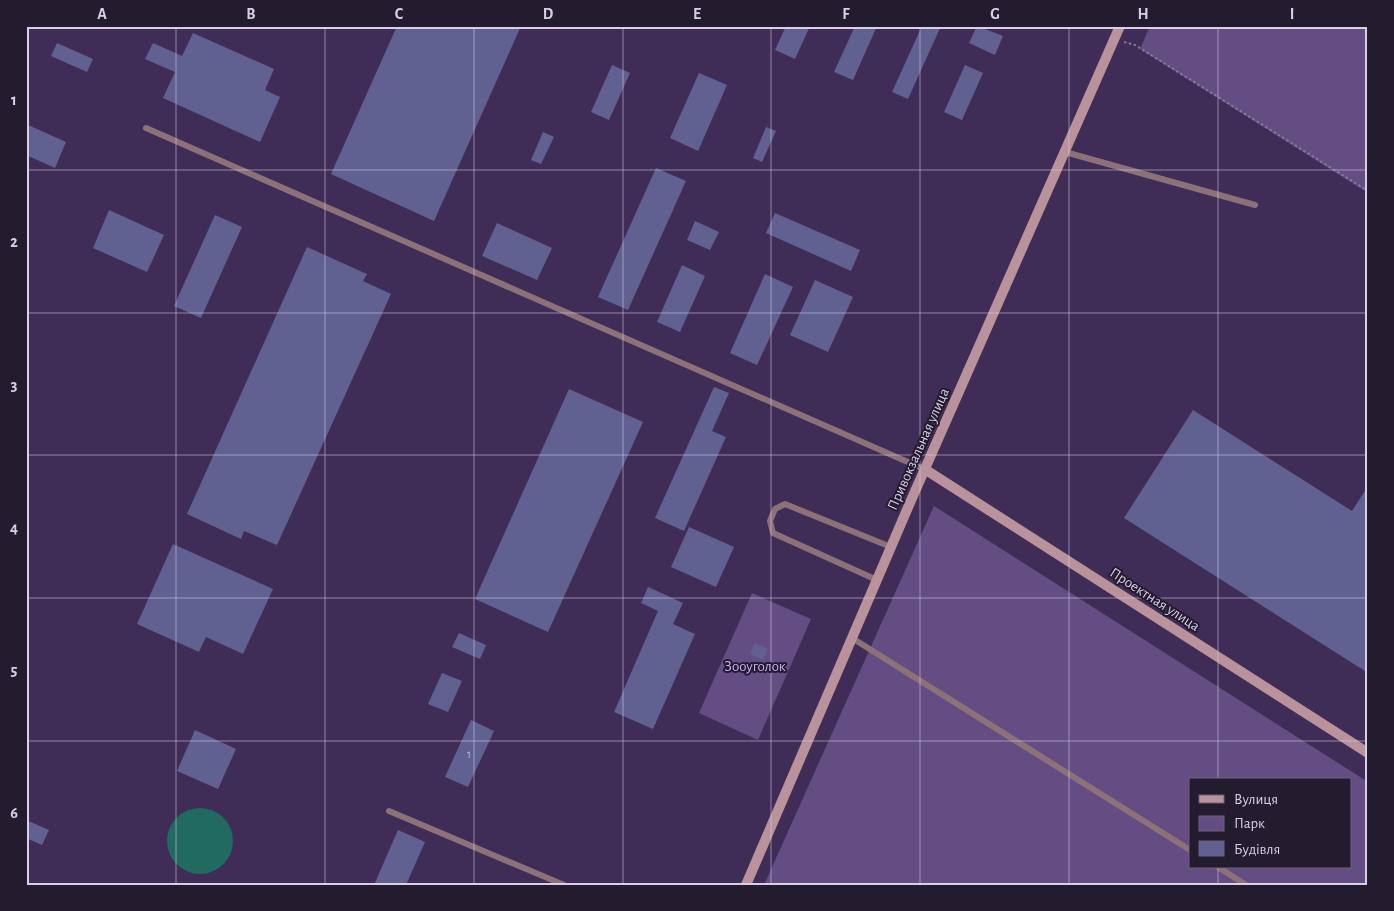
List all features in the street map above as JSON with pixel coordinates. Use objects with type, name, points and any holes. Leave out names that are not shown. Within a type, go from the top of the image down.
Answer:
[{"type":"main road","name":"Привокзальная улица","points":[[746,885],[891,547],[1120,26]]},
{"type":"main road","name":"Проектная улица","points":[[926,470],[1368,753]]},
{"type":"lane","points":[[146,128],[926,470]]},
{"type":"lane","points":[[1065,152],[1255,205]]},
{"type":"lane","points":[[877,580],[773,533],[770,520],[775,509],[785,504],[891,547]]},
{"type":"lane","points":[[852,638],[1189,849]]},
{"type":"lane","points":[[389,811],[564,885]]},
{"type":"lane","points":[[1220,868],[1246,885]]},
{"type":"path","points":[[1114,39],[1135,45],[1368,191]]},
{"type":"green space","points":[[1150,26],[1368,26],[1368,193],[1140,49]]},
{"type":"green space","points":[[934,506],[1368,782],[1368,885],[764,885]]},
{"type":"green space","name":"Зооуголок","points":[[752,593],[811,619],[758,740],[699,713]]},
{"type":"shaded area","points":[[193,808],[207,808],[219,813],[228,822],[233,834],[231,854],[224,865],[207,874],[193,874],[181,869],[172,860],[167,848],[167,834],[172,822],[181,813]]},
{"type":"building","points":[[397,26],[521,26],[434,221],[331,174]]},
{"type":"building","points":[[786,26],[810,26],[795,59],[775,50]]},
{"type":"building","points":[[855,26],[877,26],[853,80],[834,72]]},
{"type":"building","points":[[922,26],[941,26],[908,99],[892,92]]},
{"type":"building","points":[[977,26],[1003,36],[995,55],[969,43]]},
{"type":"building","points":[[193,33],[274,69],[265,90],[280,97],[260,142],[163,98],[175,72],[145,59],[153,43],[182,56]]},
{"type":"building","points":[[57,43],[93,59],[87,72],[51,56]]},
{"type":"building","points":[[612,65],[630,73],[609,120],[591,112]]},
{"type":"building","points":[[965,65],[983,73],[962,120],[944,112]]},
{"type":"building","points":[[699,73],[727,85],[698,151],[670,138]]},
{"type":"building","points":[[26,124],[66,142],[55,168],[26,155]]},
{"type":"building","points":[[766,127],[776,131],[762,162],[753,158]]},
{"type":"building","points":[[543,132],[554,137],[541,164],[531,160]]},
{"type":"building","points":[[656,168],[686,181],[628,310],[598,297]]},
{"type":"building","points":[[109,210],[164,235],[147,272],[93,248]]},
{"type":"building","points":[[775,213],[860,250],[851,271],[766,233]]},
{"type":"building","points":[[215,215],[242,227],[201,318],[174,306]]},
{"type":"building","points":[[695,221],[719,232],[710,250],[687,240]]},
{"type":"building","points":[[497,223],[552,248],[537,280],[482,256]]},
{"type":"building","points":[[307,247],[367,274],[363,281],[391,294],[277,545],[244,531],[241,539],[187,514]]},
{"type":"building","points":[[682,265],[705,276],[680,332],[657,322]]},
{"type":"building","points":[[765,274],[793,287],[757,365],[730,353]]},
{"type":"building","points":[[815,280],[853,297],[828,352],[790,335]]},
{"type":"building","points":[[714,387],[729,393],[712,431],[726,437],[684,531],[655,518]]},
{"type":"building","points":[[569,389],[643,422],[548,632],[475,599]]},
{"type":"building","points":[[1193,410],[1352,511],[1368,486],[1368,673],[1124,518]]},
{"type":"building","points":[[689,527],[734,547],[716,587],[671,567]]},
{"type":"building","points":[[173,544],[273,589],[243,654],[206,637],[199,652],[137,624]]},
{"type":"building","points":[[648,587],[683,603],[673,624],[695,634],[653,729],[614,712],[658,611],[641,603]]},
{"type":"building","points":[[459,633],[486,645],[480,659],[452,647]]},
{"type":"building","points":[[755,643],[768,649],[763,660],[750,654]]},
{"type":"building","points":[[442,673],[462,681],[448,712],[428,704]]},
{"type":"building","points":[[471,720],[494,731],[468,787],[445,777]]},
{"type":"building","points":[[195,730],[236,749],[218,789],[177,771]]},
{"type":"building","points":[[26,820],[49,830],[42,845],[26,838]]},
{"type":"building","points":[[398,830],[425,842],[406,885],[374,885]]}]
